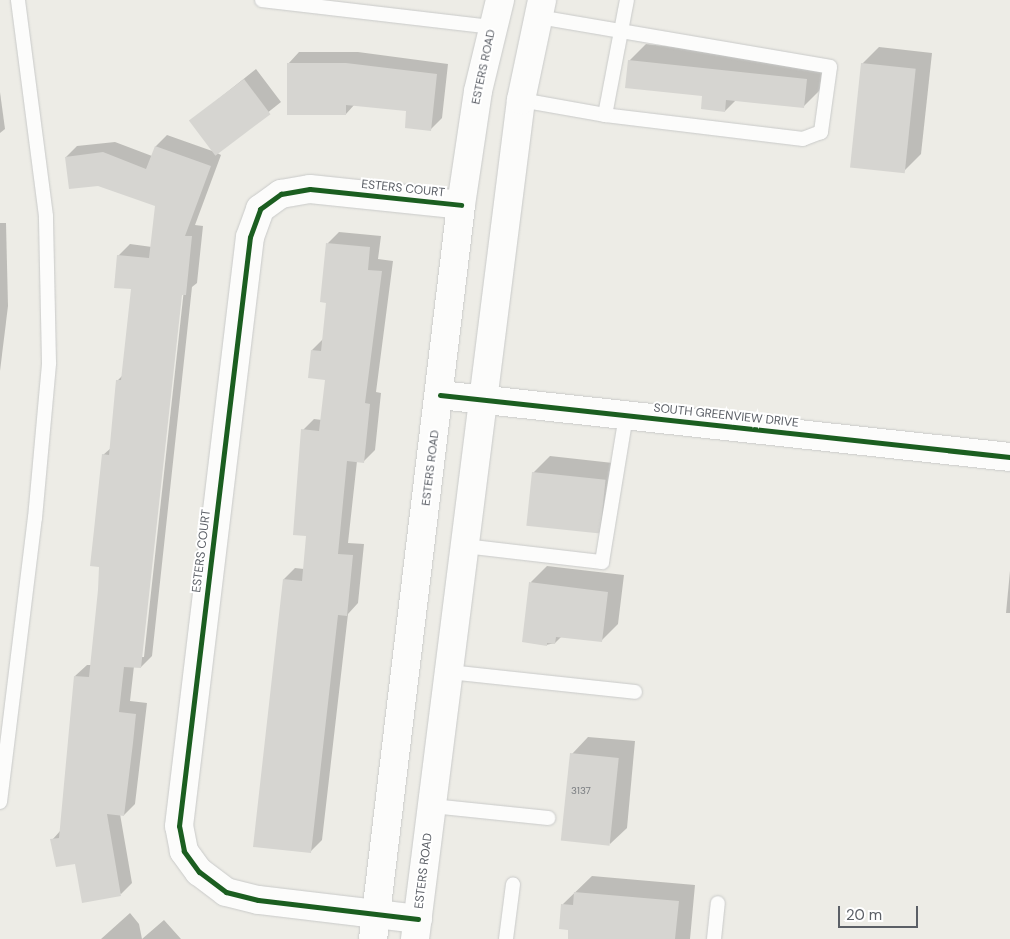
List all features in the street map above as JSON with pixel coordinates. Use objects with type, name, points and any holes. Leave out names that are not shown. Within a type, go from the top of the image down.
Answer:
[{"type":"main road","name":"ESTERS ROAD","points":[[375,927],[440,395],[461,205],[478,91],[500,0]]},
{"type":"main road","name":"ESTERS ROAD","points":[[416,929],[521,100],[540,9]]},
{"type":"main road","name":"ESTERS COURT","points":[[416,929],[375,927],[226,892],[199,872],[184,851],[179,826],[250,237],[260,210],[281,194],[310,189],[461,205]]},
{"type":"main road","name":"SOUTH GREENVIEW DRIVE","points":[[440,395],[1010,457]]},
{"type":"lane","points":[[0,802],[36,518],[49,363],[46,216],[18,0]]},
{"type":"lane","points":[[262,0],[492,27]]},
{"type":"lane","points":[[605,115],[628,0]]},
{"type":"lane","points":[[521,100],[605,115],[803,139],[821,132],[830,67],[621,32],[540,9]]},
{"type":"lane","points":[[465,546],[602,562],[626,415]]},
{"type":"lane","points":[[449,672],[635,692]]},
{"type":"lane","points":[[432,806],[548,818]]},
{"type":"lane","points":[[506,939],[513,884]]},
{"type":"lane","points":[[714,939],[718,903]]},
{"type":"building","points":[[628,60],[807,79],[804,108],[726,100],[725,112],[701,109],[702,96],[625,88]]},
{"type":"building","points":[[287,63],[346,63],[437,74],[431,131],[405,128],[406,111],[346,105],[346,115],[287,115]]},
{"type":"building","points":[[861,63],[916,69],[905,173],[850,167]]},
{"type":"building","points":[[244,79],[270,114],[215,156],[189,121]]},
{"type":"building","points":[[155,146],[211,166],[185,236],[192,236],[186,295],[182,295],[141,668],[124,667],[119,712],[136,714],[133,743],[124,816],[107,814],[121,896],[82,903],[75,864],[56,867],[50,839],[59,838],[74,676],[89,677],[99,567],[90,566],[102,454],[109,455],[116,380],[121,380],[131,289],[114,288],[117,255],[149,258],[155,206],[98,186],[69,189],[65,157],[103,152],[146,169]]},
{"type":"building","points":[[326,243],[370,247],[368,270],[382,271],[365,403],[370,404],[364,463],[347,461],[338,554],[353,555],[347,616],[338,615],[311,853],[253,847],[283,579],[302,581],[306,536],[293,535],[301,429],[319,431],[325,380],[308,378],[311,350],[321,351],[326,303],[320,302]]},
{"type":"building","points":[[532,472],[606,480],[600,533],[526,526]]},
{"type":"building","points":[[529,582],[608,592],[602,642],[556,637],[555,644],[547,643],[547,646],[522,642]]},
{"type":"building","points":[[570,753],[619,758],[610,846],[561,841]]},
{"type":"building","points":[[574,892],[679,901],[675,939],[568,939],[568,930],[559,929],[561,904],[573,905]]},
{"type":"cycle path","points":[[418,919],[258,900],[226,892],[199,872],[184,851],[179,826],[250,237],[260,209],[281,194],[310,189],[461,205]]},
{"type":"cycle path","points":[[440,395],[1010,457]]}]
